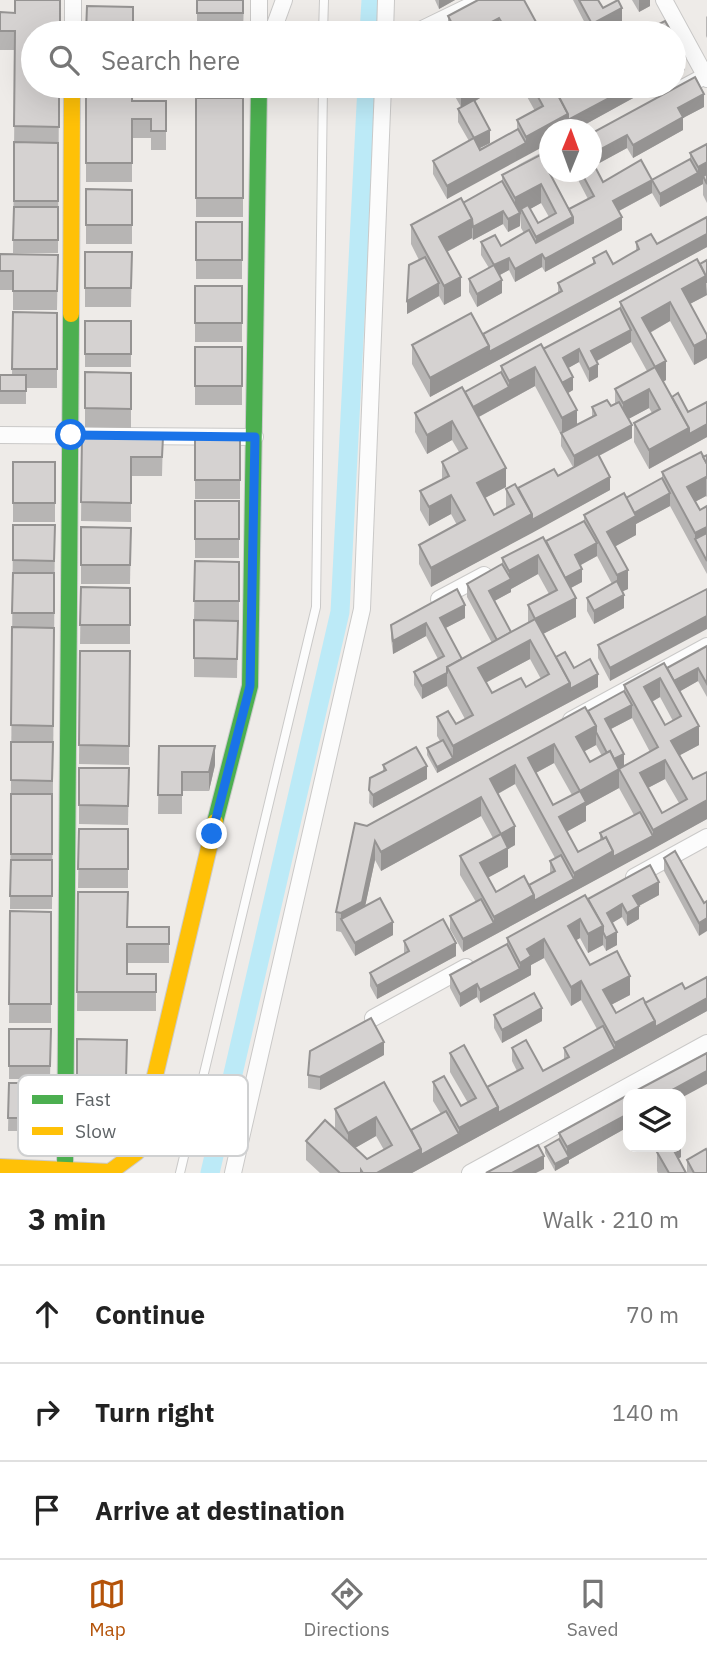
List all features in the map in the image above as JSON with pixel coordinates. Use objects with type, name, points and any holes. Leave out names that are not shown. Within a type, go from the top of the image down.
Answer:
[{"type":"street","points":[[73,0],[73,21]]},
{"type":"street","points":[[259,0],[259,21]]},
{"type":"street","points":[[276,21],[284,0]]},
{"type":"street","points":[[385,21],[386,0]]},
{"type":"street","points":[[439,21],[482,0]]},
{"type":"street","points":[[664,0],[675,21]]},
{"type":"street","points":[[686,40],[706,77],[686,87]]},
{"type":"street","points":[[66,1075],[72,98]]},
{"type":"street","points":[[155,1075],[250,686],[259,98]]},
{"type":"street","points":[[248,1107],[362,609],[383,98]]},
{"type":"street","points":[[660,100],[664,98]]},
{"type":"street","points":[[515,176],[539,164]]},
{"type":"street","points":[[0,435],[255,437]]},
{"type":"street","points":[[431,604],[503,565]]},
{"type":"street","points":[[552,730],[707,646]]},
{"type":"street","points":[[624,883],[707,837]]},
{"type":"street","points":[[373,1018],[480,960]]},
{"type":"street","points":[[470,1173],[707,1043]]},
{"type":"street","points":[[65,1156],[65,1171]]},
{"type":"street","points":[[0,1167],[110,1172],[132,1156]]},
{"type":"lane","points":[[323,21],[324,0]]},
{"type":"lane","points":[[204,1075],[316,607],[323,98]]},
{"type":"building","points":[[15,0],[60,0],[60,21],[21,21],[21,98],[59,98],[59,127],[14,126],[15,31],[0,31],[0,12],[15,13]]},
{"type":"building","points":[[197,0],[243,0],[243,13],[197,13]]},
{"type":"building","points":[[478,0],[524,0],[535,21],[501,21],[499,18],[493,21],[451,21],[448,16]]},
{"type":"building","points":[[579,0],[598,0],[603,8],[618,0],[622,8],[598,21],[590,21]]},
{"type":"building","points":[[87,6],[133,7],[133,21],[86,21]]},
{"type":"building","points":[[695,77],[704,94],[678,108],[683,117],[633,145],[627,135],[602,149],[602,128],[656,98],[686,98],[686,82]]},
{"type":"building","points":[[86,98],[166,101],[166,131],[151,131],[151,119],[132,119],[132,163],[86,163]]},
{"type":"building","points":[[196,98],[243,98],[243,198],[196,198]]},
{"type":"building","points":[[539,98],[559,98],[568,114],[559,119],[539,119],[539,130],[526,137],[517,120],[543,106]]},
{"type":"building","points":[[560,98],[609,98],[570,119]]},
{"type":"building","points":[[474,100],[490,130],[474,138],[458,109]]},
{"type":"building","points":[[518,129],[526,143],[447,186],[433,161],[474,138],[480,150]]},
{"type":"building","points":[[14,142],[58,143],[58,201],[14,201]]},
{"type":"building","points":[[707,144],[707,162],[698,167],[690,153]]},
{"type":"building","points":[[539,156],[539,182],[554,182],[573,217],[536,237],[521,209],[528,205],[538,223],[556,213],[541,184],[515,198],[502,175]]},
{"type":"building","points":[[690,159],[698,173],[660,194],[652,180]]},
{"type":"building","points":[[641,160],[652,180],[613,201],[622,217],[545,259],[542,254],[515,269],[509,258],[494,265],[481,242],[495,235],[501,246],[529,230],[536,243],[573,223],[569,209],[594,196],[586,182],[603,182]]},
{"type":"building","points":[[502,181],[520,213],[508,219],[503,211],[473,227],[472,219],[463,203]]},
{"type":"building","points":[[86,189],[132,190],[132,225],[86,225]]},
{"type":"building","points":[[461,198],[472,219],[439,237],[461,277],[444,286],[411,225]]},
{"type":"building","points":[[14,207],[58,207],[58,240],[13,240]]},
{"type":"building","points":[[707,217],[707,234],[489,352],[483,334],[562,291],[558,283],[595,263],[593,258],[606,251],[613,264],[639,249],[636,242],[651,234],[657,244]]},
{"type":"building","points":[[196,222],[242,222],[242,260],[196,260]]},
{"type":"building","points":[[85,252],[132,252],[131,288],[85,288]]},
{"type":"building","points":[[0,254],[58,255],[57,291],[13,291],[13,271],[0,271]]},
{"type":"building","points":[[425,257],[439,283],[407,301],[409,265]]},
{"type":"building","points":[[697,259],[706,276],[682,289],[707,339],[694,346],[670,302],[642,318],[666,361],[655,367],[620,302]]},
{"type":"building","points":[[707,260],[707,282],[706,282],[700,264]]},
{"type":"building","points":[[494,265],[502,280],[477,294],[469,279]]},
{"type":"building","points":[[195,286],[242,286],[242,323],[195,323]]},
{"type":"building","points":[[620,308],[631,330],[591,351],[598,364],[589,369],[579,349],[563,358],[573,377],[562,383],[543,349]]},
{"type":"building","points":[[13,312],[57,313],[57,369],[12,369]]},
{"type":"building","points":[[471,313],[489,346],[430,378],[412,345]]},
{"type":"building","points":[[85,321],[131,321],[131,354],[85,354]]},
{"type":"building","points":[[541,344],[577,410],[562,418],[535,367],[509,381],[501,366]]},
{"type":"building","points":[[195,347],[242,347],[242,386],[195,386]]},
{"type":"building","points":[[655,367],[689,428],[649,450],[634,423],[660,409],[649,389],[623,403],[615,389]]},
{"type":"building","points":[[85,372],[131,373],[131,409],[85,408]]},
{"type":"building","points":[[501,372],[509,387],[473,407],[465,392]]},
{"type":"building","points":[[0,375],[26,375],[26,391],[0,391]]},
{"type":"building","points":[[462,387],[506,468],[477,483],[494,515],[514,504],[506,489],[515,484],[532,514],[431,568],[419,545],[465,520],[451,495],[429,507],[420,491],[449,476],[442,462],[467,448],[452,421],[427,435],[415,413]]},
{"type":"building","points":[[678,393],[688,412],[707,402],[707,424],[689,434],[689,428],[672,397]]},
{"type":"building","points":[[607,400],[611,406],[619,402],[632,425],[574,456],[561,433],[596,415],[592,407]]},
{"type":"building","points":[[82,436],[163,437],[162,457],[131,457],[131,503],[81,502]]},
{"type":"building","points":[[195,437],[240,437],[240,480],[195,480]]},
{"type":"building","points":[[701,452],[707,464],[707,478],[687,487],[700,510],[707,506],[707,527],[695,533],[662,472]]},
{"type":"building","points":[[598,454],[610,477],[532,520],[532,514],[518,488],[554,469],[558,476]]},
{"type":"building","points":[[13,462],[55,462],[55,503],[13,503]]},
{"type":"building","points":[[662,478],[670,493],[634,513],[626,498]]},
{"type":"building","points":[[624,493],[636,516],[607,532],[628,570],[617,575],[584,515]]},
{"type":"building","points":[[195,501],[239,501],[239,539],[195,539]]},
{"type":"building","points":[[584,521],[597,543],[575,555],[582,569],[565,578],[546,541]]},
{"type":"building","points":[[13,525],[55,525],[54,561],[13,560]]},
{"type":"building","points":[[81,527],[131,528],[130,565],[81,565]]},
{"type":"building","points":[[707,533],[707,561],[695,539]]},
{"type":"building","points":[[543,537],[576,598],[535,619],[528,605],[557,590],[538,555],[509,571],[502,558]]},
{"type":"building","points":[[195,561],[239,562],[239,601],[194,601]]},
{"type":"building","points":[[502,564],[511,579],[489,591],[511,632],[497,640],[467,584]]},
{"type":"building","points":[[13,573],[54,573],[54,613],[12,613]]},
{"type":"building","points":[[617,581],[624,595],[594,611],[587,598]]},
{"type":"building","points":[[81,587],[130,588],[130,625],[80,625]]},
{"type":"building","points":[[457,589],[465,605],[440,618],[462,659],[447,667],[447,673],[422,686],[414,672],[444,656],[426,623],[393,641],[391,625]]},
{"type":"building","points":[[707,589],[707,616],[610,668],[598,645]]},
{"type":"building","points":[[535,619],[570,683],[453,746],[437,717],[448,711],[456,724],[473,715],[447,667]],"holes":[[[530,640],[549,674],[526,687],[521,678],[492,693],[478,668]]]},
{"type":"building","points":[[194,620],[238,621],[237,659],[194,658]]},
{"type":"building","points":[[12,627],[54,628],[53,726],[11,725]]},
{"type":"building","points":[[707,646],[707,684],[698,668],[674,681],[667,668]]},
{"type":"building","points":[[80,651],[130,651],[129,746],[79,745]]},
{"type":"building","points":[[565,652],[574,668],[590,659],[598,674],[570,689],[570,683],[556,657]]},
{"type":"building","points":[[664,663],[699,726],[671,741],[693,779],[707,772],[707,800],[653,830],[619,769],[658,747],[624,685]],"holes":[[[660,678],[681,716],[665,725],[644,687]],[[665,760],[687,799],[662,813],[640,773]]]},
{"type":"building","points":[[624,691],[632,705],[605,719],[624,754],[614,759],[610,751],[607,753],[588,711]]},
{"type":"building","points":[[585,707],[596,726],[576,737],[590,762],[610,751],[619,769],[580,791],[586,802],[559,817],[578,852],[606,837],[613,851],[574,873],[515,765],[490,779],[515,826],[501,834],[481,797],[381,852],[375,841],[362,902],[341,913],[336,912],[355,823],[367,826]],"holes":[[[554,744],[580,791],[553,805],[528,758]]]},
{"type":"building","points":[[443,740],[453,758],[437,767],[427,748]]},
{"type":"building","points":[[11,742],[53,742],[52,781],[11,780]]},
{"type":"building","points":[[159,746],[215,746],[209,772],[182,772],[182,795],[158,795]]},
{"type":"building","points":[[416,747],[427,766],[373,795],[369,790],[370,778],[386,770],[383,765]]},
{"type":"building","points":[[79,768],[129,768],[128,806],[79,805]]},
{"type":"building","points":[[11,794],[52,794],[52,854],[11,854]]},
{"type":"building","points":[[640,812],[653,836],[613,857],[606,837],[603,839],[600,833]]},
{"type":"building","points":[[79,829],[128,829],[128,869],[78,869]]},
{"type":"building","points":[[501,834],[508,848],[480,863],[496,892],[524,876],[534,895],[494,917],[460,856]]},
{"type":"building","points":[[675,851],[704,903],[707,901],[707,918],[699,923],[664,858]]},
{"type":"building","points":[[561,855],[574,879],[534,901],[529,885],[555,871],[550,861]]},
{"type":"building","points":[[11,860],[52,860],[52,896],[10,896]]},
{"type":"building","points":[[650,865],[659,882],[633,896],[639,906],[627,913],[622,904],[607,913],[617,932],[606,938],[603,926],[588,899]]},
{"type":"building","points":[[78,892],[128,892],[127,927],[169,927],[169,944],[127,944],[127,974],[156,974],[156,992],[77,992]]},
{"type":"building","points":[[585,895],[603,926],[588,934],[580,919],[568,926],[590,965],[617,951],[630,976],[603,990],[616,1013],[643,998],[655,1021],[615,1043],[581,981],[571,987],[544,939],[527,949],[531,956],[520,963],[507,938]]},
{"type":"building","points":[[380,898],[393,922],[355,943],[341,919]]},
{"type":"building","points":[[481,899],[494,923],[463,939],[450,916]]},
{"type":"building","points":[[10,911],[51,912],[51,1004],[9,1004]]},
{"type":"building","points":[[443,919],[456,943],[377,986],[370,973],[409,951],[404,941]]},
{"type":"building","points":[[507,944],[520,969],[480,990],[477,984],[460,994],[450,975]]},
{"type":"building","points":[[707,977],[707,998],[655,1027],[655,1021],[645,1003],[682,983],[685,989]]},
{"type":"building","points":[[534,993],[542,1008],[502,1030],[494,1015]]},
{"type":"building","points":[[371,1018],[384,1042],[320,1077],[308,1075],[310,1051]]},
{"type":"building","points":[[603,1026],[615,1049],[498,1113],[498,1107],[487,1087],[523,1068],[512,1048],[526,1040],[543,1071],[569,1057],[564,1048]]},
{"type":"building","points":[[9,1029],[51,1029],[50,1066],[9,1066]]},
{"type":"building","points":[[77,1039],[127,1040],[126,1075],[77,1075]]},
{"type":"building","points":[[464,1045],[498,1107],[459,1128],[433,1082],[444,1076],[461,1106],[476,1098],[450,1053]]},
{"type":"building","points":[[707,1053],[707,1071],[674,1089],[639,1089]]},
{"type":"building","points":[[384,1082],[421,1149],[377,1173],[363,1173],[361,1170],[361,1173],[340,1173],[306,1141],[325,1120],[367,1159],[392,1145],[376,1117],[348,1133],[335,1109]]},
{"type":"building","points":[[9,1083],[18,1083],[18,1118],[8,1118]]},
{"type":"building","points":[[623,1098],[623,1117],[567,1147],[559,1133]]},
{"type":"building","points":[[446,1111],[459,1134],[421,1155],[421,1149],[411,1130]]},
{"type":"building","points":[[559,1139],[569,1157],[555,1164],[545,1147]]},
{"type":"building","points":[[538,1145],[544,1156],[512,1173],[486,1173]]},
{"type":"building","points":[[706,1149],[707,1173],[694,1173],[687,1160]]},
{"type":"building","points":[[657,1152],[675,1152],[686,1173],[669,1173]]},
{"type":"waterway","points":[[370,21],[371,0]]},
{"type":"waterway","points":[[233,1075],[340,612],[366,98]]},
{"type":"waterway","points":[[210,1173],[214,1156]]},
{"type":"traffic: fast","points":[[215,822],[250,686],[259,98]]},
{"type":"traffic: fast","points":[[66,1075],[71,314]]},
{"type":"traffic: fast","points":[[65,1156],[65,1171]]},
{"type":"traffic: slow","points":[[71,314],[72,98]]},
{"type":"traffic: slow","points":[[155,1075],[215,822]]},
{"type":"traffic: slow","points":[[0,1167],[110,1172],[132,1156]]},
{"type":"route","points":[[71,435],[255,437],[250,686],[212,834]]}]
